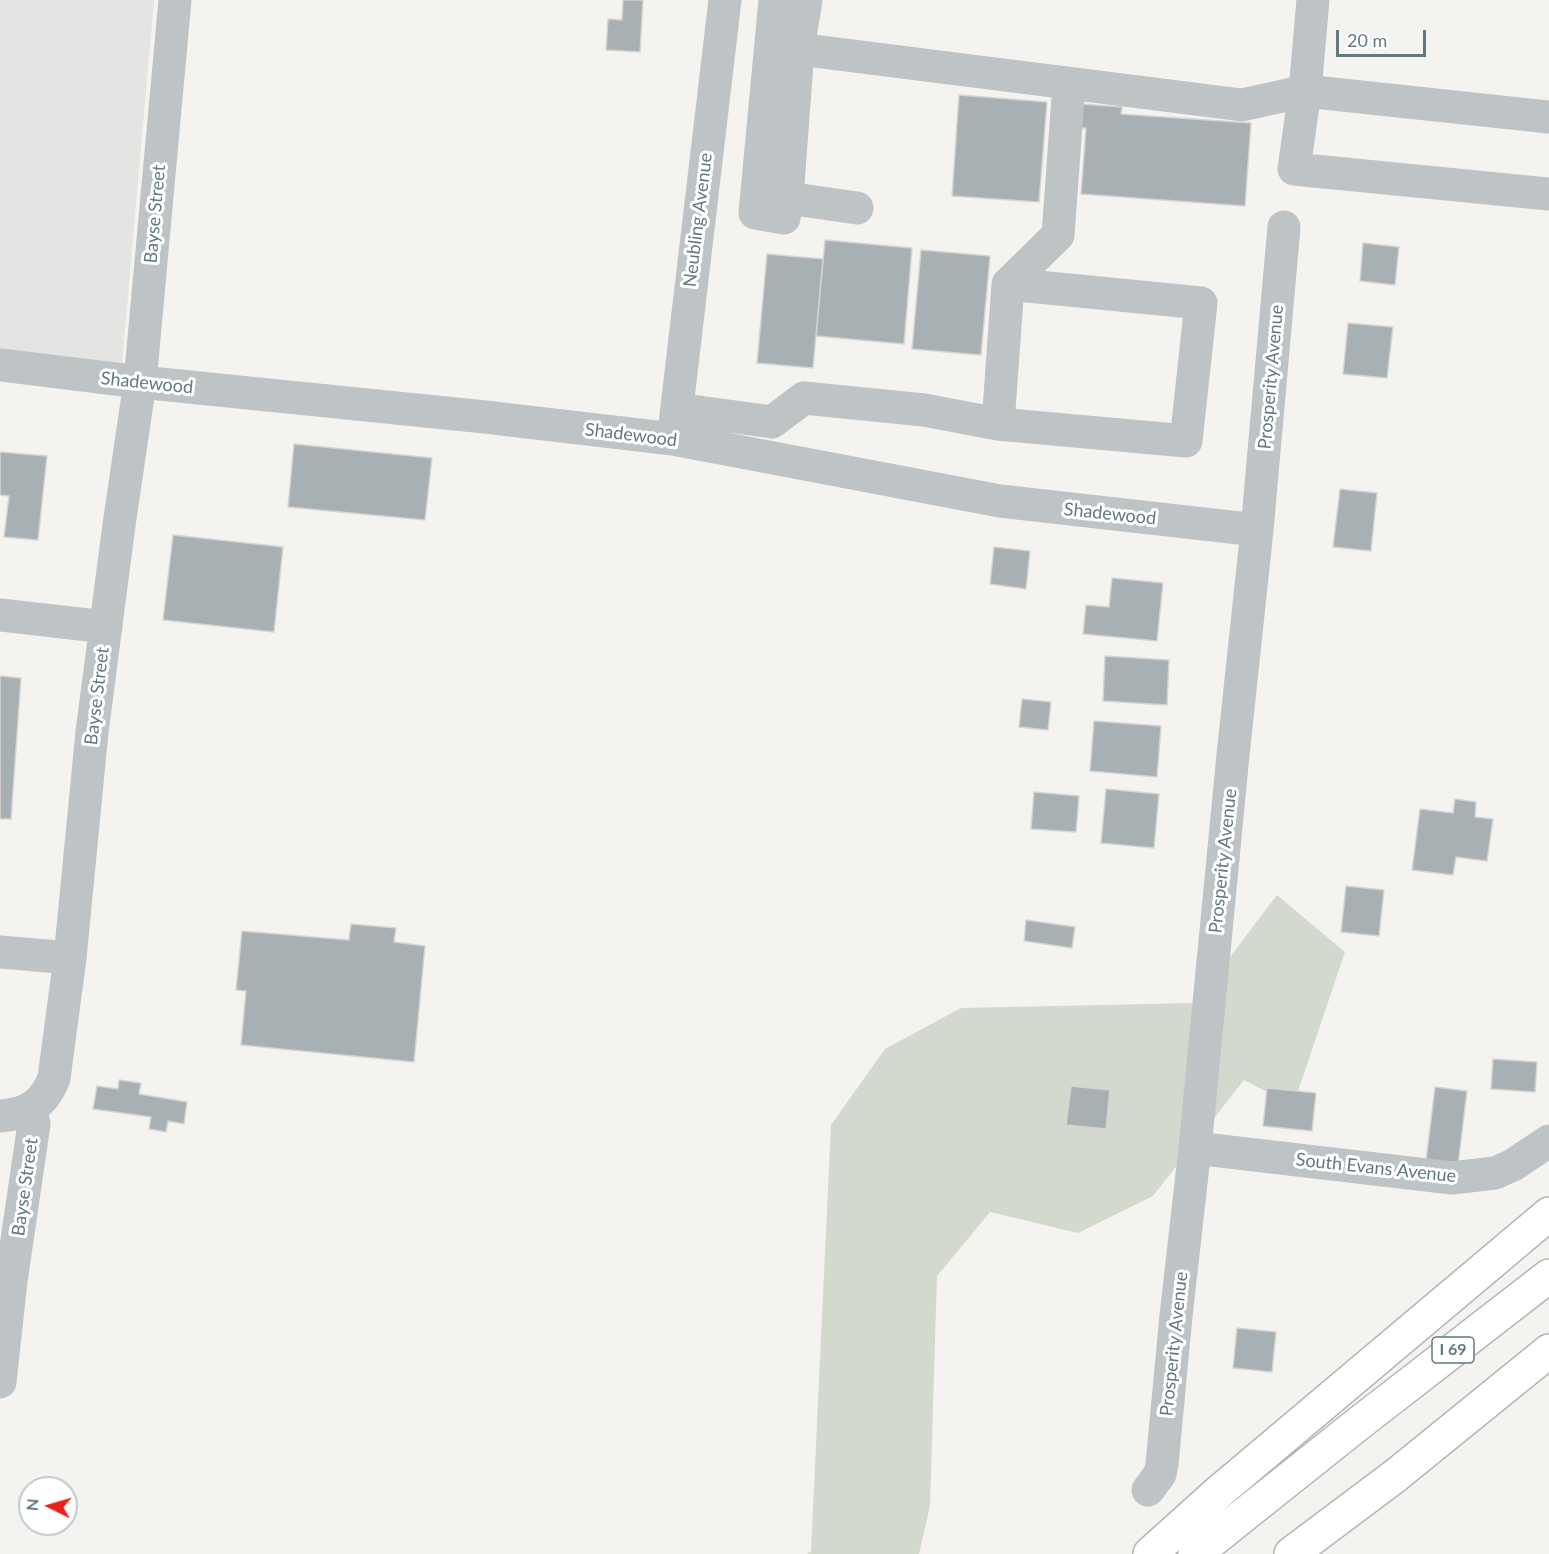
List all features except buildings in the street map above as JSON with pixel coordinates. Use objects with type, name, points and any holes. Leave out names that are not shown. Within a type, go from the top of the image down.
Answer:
[{"type":"highway","points":[[1150,1554],[1220,1491],[1549,1214]]},
{"type":"highway","name":"I 69","points":[[1195,1554],[1549,1276]]},
{"type":"highway","points":[[1291,1554],[1395,1476],[1549,1352]]},
{"type":"street","name":"Bayse Street","points":[[15,1113],[40,1101],[49,1091],[54,1078],[70,958],[92,732],[140,382],[175,0]]},
{"type":"street","name":"Neubling Avenue","points":[[675,424],[725,0]]},
{"type":"street","points":[[775,0],[755,213],[784,218],[798,49],[806,0]]},
{"type":"street","points":[[1313,0],[1305,91],[1294,169],[1549,194]]},
{"type":"street","points":[[798,49],[1242,105],[1305,91],[1549,117]]},
{"type":"street","points":[[998,424],[1008,284],[1058,235],[1069,84]]},
{"type":"street","points":[[787,198],[857,208]]},
{"type":"street","name":"Prosperity Avenue","points":[[1148,1490],[1155,1483],[1162,1464],[1257,530],[1284,227]]},
{"type":"street","points":[[675,424],[772,422],[804,398],[924,410],[998,424],[1186,441],[1201,303],[1008,284]]},
{"type":"street","name":"Shadewood","points":[[0,365],[140,382],[485,417],[675,424],[1000,501],[1257,530]]},
{"type":"street","points":[[0,615],[106,627]]},
{"type":"street","points":[[0,952],[70,958]]},
{"type":"street","name":"Bayse Street","points":[[0,1382],[11,1281],[34,1124],[15,1113]]},
{"type":"street","name":"South Evans Avenue","points":[[1195,1148],[1452,1178],[1495,1173],[1513,1166],[1549,1141]]},
{"type":"shaded area","points":[[0,0],[154,0],[122,363],[0,350]]},
{"type":"shaded area","points":[[1277,895],[1345,952],[1293,1106],[1244,1080],[1153,1196],[1078,1233],[990,1212],[937,1276],[930,1506],[919,1554],[807,1554],[811,1551],[831,1125],[885,1049],[961,1008],[1195,1003]]}]
